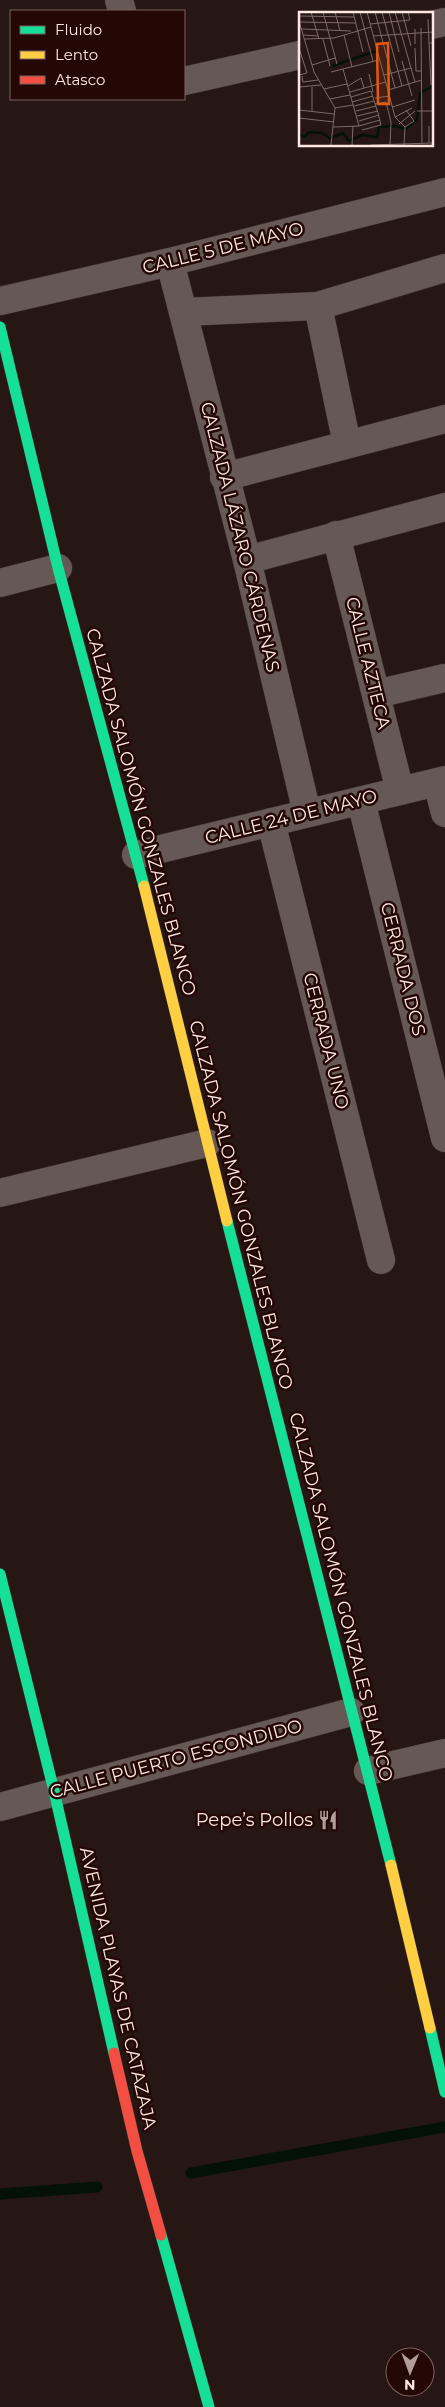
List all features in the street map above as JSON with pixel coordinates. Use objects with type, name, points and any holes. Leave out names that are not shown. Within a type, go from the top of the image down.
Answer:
[{"type":"street","points":[[432,25],[445,22]]},
{"type":"street","points":[[185,81],[299,55]]},
{"type":"street","name":"CALLE 5 DE MAYO","points":[[0,301],[170,262],[445,192]]},
{"type":"street","name":"CALZADA LÁZARO CÁRDENAS","points":[[170,262],[224,477],[247,560],[307,813]]},
{"type":"street","points":[[183,312],[318,306],[445,268]]},
{"type":"street","points":[[318,306],[347,444]]},
{"type":"street","name":"CALZADA SALOMÓN GONZALES BLANCO","points":[[0,327],[58,568],[136,854],[207,1143],[351,1712],[368,1771],[445,2092]]},
{"type":"street","points":[[224,477],[445,419]]},
{"type":"street","points":[[247,560],[445,507]]},
{"type":"street","name":"CALLE AZTECA","points":[[336,536],[400,791]]},
{"type":"street","points":[[0,583],[58,568]]},
{"type":"street","points":[[376,694],[445,678]]},
{"type":"street","points":[[441,781],[445,813]]},
{"type":"street","name":"CALLE 24 DE MAYO","points":[[136,854],[441,781]]},
{"type":"street","name":"CERRADA DOS","points":[[361,801],[445,1138]]},
{"type":"street","name":"CERRADA UNO","points":[[271,822],[381,1260]]},
{"type":"street","points":[[0,1193],[207,1143]]},
{"type":"street","name":"AVENIDA PLAYAS DE CATAZAJA","points":[[0,1574],[54,1791],[137,2151],[209,2407]]},
{"type":"street","name":"CALLE PUERTO ESCONDIDO","points":[[0,1807],[351,1712]]},
{"type":"street","points":[[368,1771],[445,1753]]},
{"type":"waterway","points":[[191,2173],[445,2127]]},
{"type":"waterway","points":[[0,2194],[97,2187]]},
{"type":"traffic: fast","points":[[0,327],[58,568],[144,886]]},
{"type":"traffic: fast","points":[[227,1221],[391,1865]]},
{"type":"traffic: fast","points":[[0,1574],[54,1791],[114,2053]]},
{"type":"traffic: fast","points":[[430,2028],[445,2092]]},
{"type":"traffic: fast","points":[[161,2235],[209,2407]]},
{"type":"traffic: slow","points":[[144,886],[227,1221]]},
{"type":"traffic: slow","points":[[391,1865],[430,2028]]},
{"type":"traffic: jam","points":[[114,2053],[137,2151],[161,2235]]},
{"type":"place","name":"Pepe’s Pollos","points":[[328,1820]]}]
